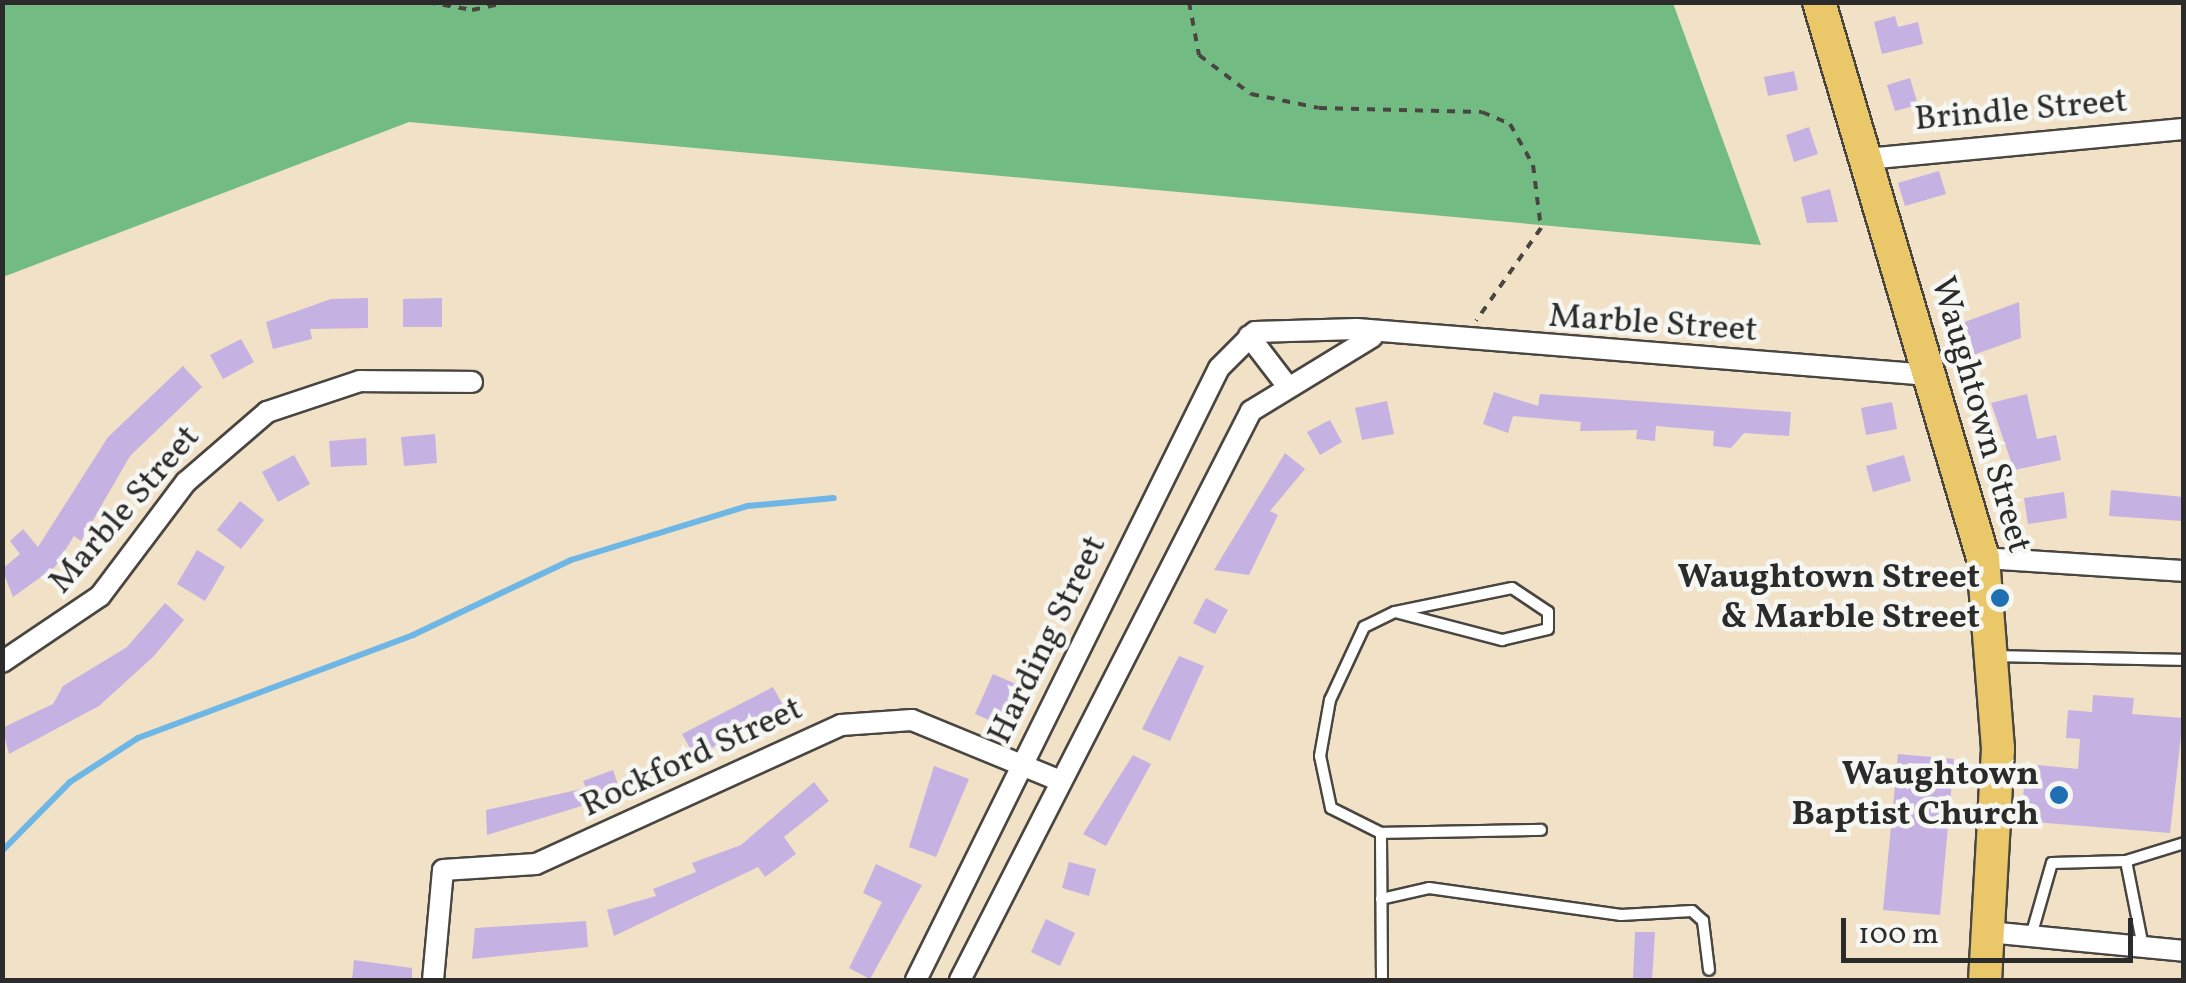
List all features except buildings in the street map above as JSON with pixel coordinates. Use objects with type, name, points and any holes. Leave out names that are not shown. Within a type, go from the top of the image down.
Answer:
[{"type":"main road","name":"Waughtown Street","points":[[1819,2],[1983,558],[1998,749],[1986,980]]},
{"type":"street","name":"Brindle Street","points":[[1866,158],[2184,129]]},
{"type":"street","name":"Marble Street","points":[[1249,336],[1279,326],[1469,344],[1929,376]]},
{"type":"street","points":[[1249,336],[1285,383],[1372,336]]},
{"type":"street","name":"Harding Street","points":[[916,980],[1219,368],[1249,336]]},
{"type":"street","name":"Marble Street","points":[[2,662],[100,596],[186,482],[267,412],[360,381],[472,382]]},
{"type":"street","name":"Harding Street","points":[[960,980],[1056,779],[1252,412],[1285,383]]},
{"type":"street","points":[[1983,558],[2184,571]]},
{"type":"street","name":"Rockford Street","points":[[433,980],[443,870],[536,864],[841,725],[912,720],[1056,779]]},
{"type":"street","points":[[1988,932],[2184,950]]},
{"type":"lane","points":[[1395,612],[1502,640],[1548,629],[1548,612],[1512,588],[1395,612],[1364,627],[1350,647],[1320,756],[1331,808],[1381,833],[1540,830]]},
{"type":"lane","points":[[1990,656],[2184,660]]},
{"type":"lane","points":[[1381,833],[1382,980]]},
{"type":"lane","points":[[2031,936],[2052,863],[2126,861],[2184,843]]},
{"type":"lane","points":[[2126,861],[2143,947]]},
{"type":"lane","points":[[1382,899],[1428,888],[1622,914],[1692,912],[1703,921],[1708,970]]},
{"type":"path","points":[[428,2],[472,10],[508,2]]},
{"type":"path","points":[[1189,2],[1198,55],[1241,90],[1319,108],[1491,114],[1510,124],[1532,165],[1542,202],[1532,246],[1469,344]]},
{"type":"green space","points":[[3,2],[1673,3],[1761,245],[409,122],[3,277]]},
{"type":"waterway","points":[[2,851],[70,782],[138,738],[413,635],[571,560],[748,506],[834,498]]},
{"type":"place","name":"Waughtown Street & Marble Street","points":[[2000,598]]},
{"type":"place","name":"Waughtown Baptist Church","points":[[2059,795]]}]
